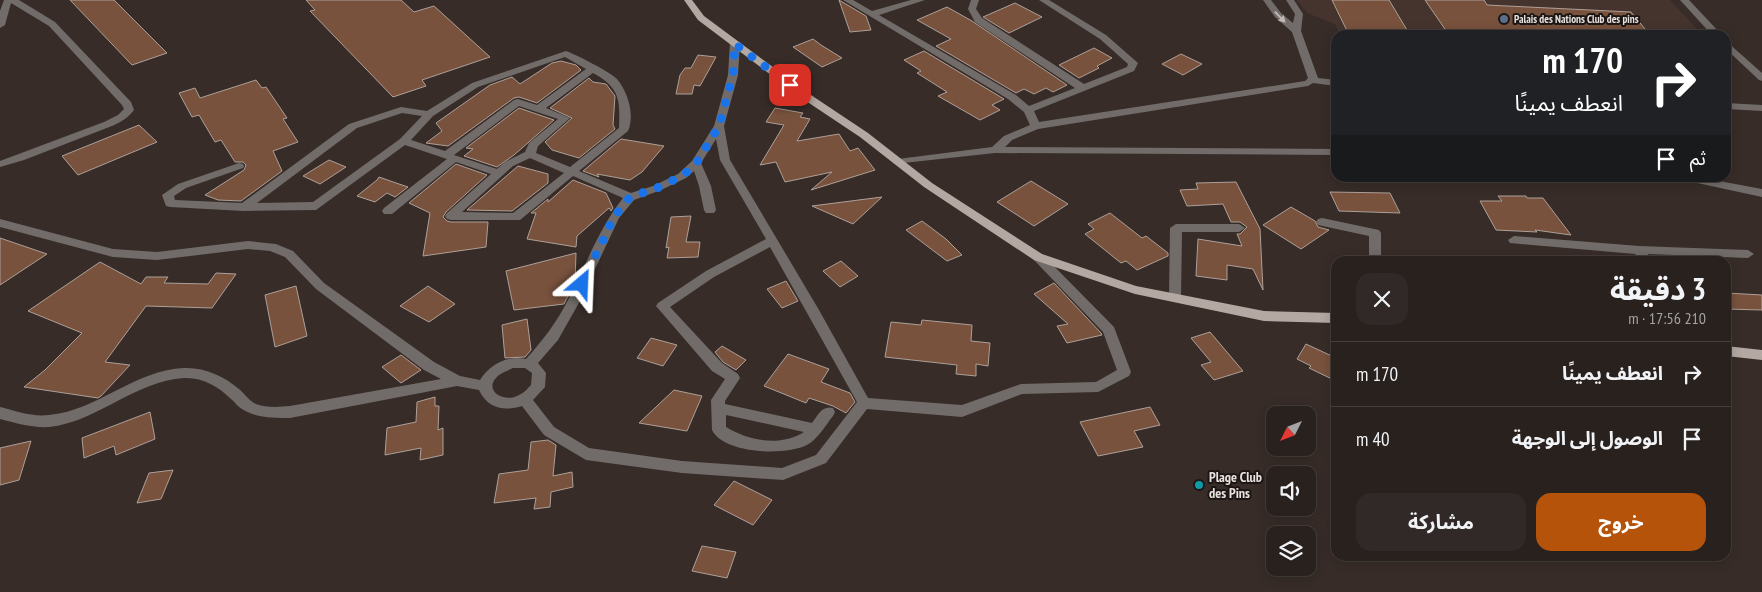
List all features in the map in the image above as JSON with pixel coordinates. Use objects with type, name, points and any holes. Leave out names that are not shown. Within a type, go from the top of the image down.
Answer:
[{"type":"main road","points":[[688,0],[701,18],[735,44],[928,185],[1038,258],[1135,290],[1264,316],[1331,318]]},
{"type":"main road","points":[[1731,352],[1762,355]]},
{"type":"street","points":[[0,25],[8,0]]},
{"type":"street","points":[[0,164],[108,124],[122,117],[128,110],[127,104],[52,24],[13,0]]},
{"type":"street","points":[[847,0],[1012,97],[1028,110],[1036,126]]},
{"type":"street","points":[[872,14],[921,0]]},
{"type":"street","points":[[975,0],[972,9],[978,20],[1084,89]]},
{"type":"street","points":[[1028,110],[1132,69],[1133,63],[1103,37],[1043,0]]},
{"type":"street","points":[[1267,0],[1278,15],[1296,31],[1312,80]]},
{"type":"street","points":[[1290,0],[1300,14],[1296,31]]},
{"type":"street","points":[[1684,0],[1712,30]]},
{"type":"street","points":[[529,364],[553,337],[574,300],[614,217],[630,197],[657,188],[682,176],[696,164],[719,126],[733,75],[735,44]]},
{"type":"street","points":[[1731,49],[1762,78]]},
{"type":"street","points":[[239,166],[182,186],[168,195],[170,202],[244,207],[316,206],[404,141],[429,114],[475,85],[566,54],[613,80],[625,102],[624,128],[516,217],[451,216],[509,164],[530,154],[533,145],[565,118],[518,102],[388,212]]},
{"type":"street","points":[[538,109],[594,68]]},
{"type":"street","points":[[995,150],[1008,138],[1036,126],[1301,86],[1312,80],[1331,82]]},
{"type":"street","points":[[1731,106],[1762,108]]},
{"type":"street","points":[[244,207],[353,126],[401,110],[429,114]]},
{"type":"street","points":[[719,126],[726,160],[864,403]]},
{"type":"street","points":[[404,141],[498,173]]},
{"type":"street","points":[[898,162],[995,150],[1331,152]]},
{"type":"street","points":[[530,154],[630,197]]},
{"type":"street","points":[[696,164],[705,186],[710,210]]},
{"type":"street","points":[[1708,182],[1762,193]]},
{"type":"street","points":[[1322,222],[1375,233],[1375,256]]},
{"type":"street","points":[[0,223],[113,253],[157,256],[248,245],[272,246],[289,254],[320,286],[429,366],[457,381],[485,386]]},
{"type":"street","points":[[1175,298],[1176,228],[1239,228]]},
{"type":"street","points":[[773,240],[710,274],[662,306],[716,367],[733,378],[718,400],[719,430],[738,440],[762,446],[795,445],[812,434],[828,412]]},
{"type":"street","points":[[1514,240],[1639,250],[1748,254]]},
{"type":"street","points":[[1639,250],[1643,256]]},
{"type":"street","points":[[864,403],[962,411],[1022,389],[1098,387],[1124,372],[1109,330],[1038,258]]},
{"type":"street","points":[[511,363],[529,364],[539,373],[540,380],[538,386],[525,399],[510,403],[496,403],[489,399],[485,393],[485,386],[494,372],[511,363]]},
{"type":"street","points":[[0,413],[34,421],[62,419],[150,381],[180,373],[206,375],[216,379],[245,404],[257,410],[273,413],[290,412],[457,381]]},
{"type":"street","points":[[525,399],[549,431],[586,454],[682,467],[783,474],[821,459],[864,403]]},
{"type":"street","points":[[718,408],[815,429]]},
{"type":"shaded area","name":"Palais des Nations Club des pins","points":[[1297,0],[1670,0],[1698,30],[1338,30],[1335,24],[1307,13]]},
{"type":"building","points":[[70,0],[114,0],[167,53],[132,65]]},
{"type":"building","points":[[306,0],[401,0],[414,12],[434,6],[490,57],[422,80],[426,86],[393,97],[310,11],[315,10]]},
{"type":"building","points":[[839,0],[866,16],[871,30],[850,32]]},
{"type":"building","points":[[1332,0],[1389,0],[1407,30],[1347,30]]},
{"type":"building","points":[[1425,0],[1484,0],[1487,5],[1631,12],[1646,30],[1446,30]]},
{"type":"building","points":[[1015,3],[1042,17],[1009,33],[983,17]]},
{"type":"building","points":[[947,7],[972,21],[1067,85],[1053,92],[1046,88],[1034,94],[1024,89],[1016,93],[936,46],[951,39],[917,20]]},
{"type":"building","points":[[813,39],[842,58],[822,67],[793,47]]},
{"type":"building","points":[[1094,48],[1112,58],[1097,66],[1099,68],[1079,78],[1059,65]]},
{"type":"building","points":[[924,51],[1004,99],[992,105],[1000,110],[980,120],[938,96],[947,92],[917,73],[921,71],[904,60]]},
{"type":"building","points":[[1181,54],[1202,64],[1183,75],[1162,64]]},
{"type":"building","points":[[698,55],[716,57],[700,86],[694,85],[692,94],[676,94],[680,75],[685,68],[691,68]]},
{"type":"building","points":[[561,61],[576,65],[581,70],[537,103],[519,97],[514,98],[448,146],[426,143],[442,131],[436,123],[490,85],[512,77],[520,84],[552,63]]},
{"type":"building","points":[[589,78],[593,82],[606,84],[615,96],[613,125],[615,129],[579,158],[552,150],[545,142],[572,118],[550,108]]},
{"type":"building","points":[[256,80],[262,88],[266,87],[287,118],[283,119],[298,142],[273,151],[282,171],[241,201],[218,200],[205,195],[244,170],[246,165],[243,162],[235,162],[221,140],[215,142],[199,115],[192,117],[179,93],[195,88],[200,98]]},
{"type":"building","points":[[519,108],[554,120],[514,155],[497,167],[464,156],[473,149],[466,148]]},
{"type":"building","points":[[775,108],[803,113],[800,117],[810,119],[797,141],[839,134],[850,151],[858,148],[875,170],[811,190],[832,172],[785,182],[776,162],[760,165],[784,125],[766,122]]},
{"type":"building","points":[[139,125],[157,142],[78,175],[62,156]]},
{"type":"building","points":[[621,139],[664,146],[642,172],[630,180],[597,174],[599,177],[583,171]]},
{"type":"building","points":[[329,160],[346,167],[320,184],[303,176]]},
{"type":"building","points":[[456,164],[487,175],[446,212],[443,217],[451,222],[488,222],[486,247],[423,256],[430,213],[409,203]]},
{"type":"building","points":[[518,166],[548,174],[548,183],[512,211],[467,210]]},
{"type":"building","points":[[379,177],[408,187],[395,197],[387,193],[375,202],[357,196]]},
{"type":"building","points":[[573,180],[606,193],[613,208],[611,211],[609,208],[577,236],[576,247],[527,239],[536,213],[531,213],[548,199],[548,202]]},
{"type":"building","points":[[1031,181],[1068,204],[1034,226],[997,202]]},
{"type":"building","points":[[1236,182],[1260,229],[1263,290],[1253,269],[1227,265],[1227,280],[1196,276],[1198,239],[1242,246],[1237,234],[1240,234],[1247,227],[1240,222],[1231,222],[1223,204],[1187,206],[1180,190],[1198,189],[1196,183]]},
{"type":"building","points":[[1330,192],[1390,193],[1400,213],[1339,211]]},
{"type":"building","points":[[1498,196],[1543,198],[1571,235],[1535,230],[1537,232],[1496,230],[1480,201],[1502,201]]},
{"type":"building","points":[[882,197],[853,224],[812,206]]},
{"type":"building","points":[[1291,207],[1315,221],[1318,227],[1329,230],[1301,249],[1263,225]]},
{"type":"building","points":[[1110,213],[1142,238],[1146,236],[1168,253],[1168,256],[1137,270],[1126,261],[1121,263],[1085,234],[1094,229],[1088,224]]},
{"type":"building","points":[[691,216],[686,242],[700,242],[698,257],[667,258],[669,247],[666,248],[671,217]]},
{"type":"building","points":[[922,221],[946,239],[962,255],[947,261],[906,230]]},
{"type":"building","points":[[0,238],[47,254],[0,285]]},
{"type":"building","points":[[576,253],[575,282],[564,304],[514,310],[506,271]]},
{"type":"building","points":[[841,261],[858,276],[840,287],[823,271]]},
{"type":"building","points":[[100,262],[141,284],[146,277],[168,277],[164,283],[208,284],[216,273],[236,274],[212,308],[146,306],[105,362],[130,365],[98,398],[24,387],[45,370],[82,333],[28,311]]},
{"type":"building","points":[[786,281],[798,301],[782,308],[767,289]]},
{"type":"building","points":[[1054,283],[1102,335],[1067,343],[1057,326],[1068,324],[1034,294]]},
{"type":"building","points":[[296,286],[307,336],[275,347],[265,295]]},
{"type":"building","points":[[428,286],[455,304],[429,322],[400,306]]},
{"type":"building","points":[[1731,293],[1762,295],[1762,310],[1731,309]]},
{"type":"building","points":[[527,319],[531,350],[525,357],[505,358],[502,325]]},
{"type":"building","points":[[922,320],[972,325],[971,341],[990,343],[988,366],[976,364],[976,376],[956,374],[957,365],[885,357],[891,322],[921,325]]},
{"type":"building","points":[[1210,332],[1243,371],[1214,380],[1201,365],[1211,362],[1191,338]]},
{"type":"building","points":[[651,338],[677,345],[663,366],[637,358]]},
{"type":"building","points":[[1306,344],[1331,356],[1331,379],[1309,368],[1311,366],[1297,359]]},
{"type":"building","points":[[722,346],[746,360],[736,370],[723,362],[715,352]]},
{"type":"building","points":[[788,354],[829,369],[821,382],[850,393],[855,402],[846,413],[833,406],[809,398],[806,403],[764,386]]},
{"type":"building","points":[[401,355],[421,370],[401,383],[382,367]]},
{"type":"building","points":[[674,390],[702,396],[687,431],[639,423]]},
{"type":"building","points":[[435,397],[435,406],[439,406],[438,430],[443,428],[443,455],[420,460],[421,448],[385,455],[387,428],[416,422],[417,402]]},
{"type":"building","points":[[1150,407],[1160,425],[1134,431],[1143,447],[1098,456],[1080,422]]},
{"type":"building","points":[[150,412],[155,439],[116,455],[114,446],[84,458],[82,438]]},
{"type":"building","points":[[548,440],[556,445],[553,476],[572,472],[573,487],[551,492],[550,507],[534,509],[536,498],[494,503],[499,474],[528,470],[531,442]]},
{"type":"building","points":[[31,441],[19,480],[0,485],[0,448]]},
{"type":"building","points":[[173,470],[161,499],[137,503],[149,473]]},
{"type":"building","points":[[734,481],[772,500],[753,525],[714,505]]},
{"type":"building","points":[[702,546],[736,552],[727,578],[692,571]]},
{"type":"place","name":"Palais des Nations Club des pins","points":[[1504,19]]},
{"type":"place","name":"Plage Club des Pins","points":[[1199,485]]},
{"type":"route","points":[[582,284],[614,217],[630,197],[657,188],[682,176],[696,164],[719,126],[733,75],[735,44],[790,85]]}]
